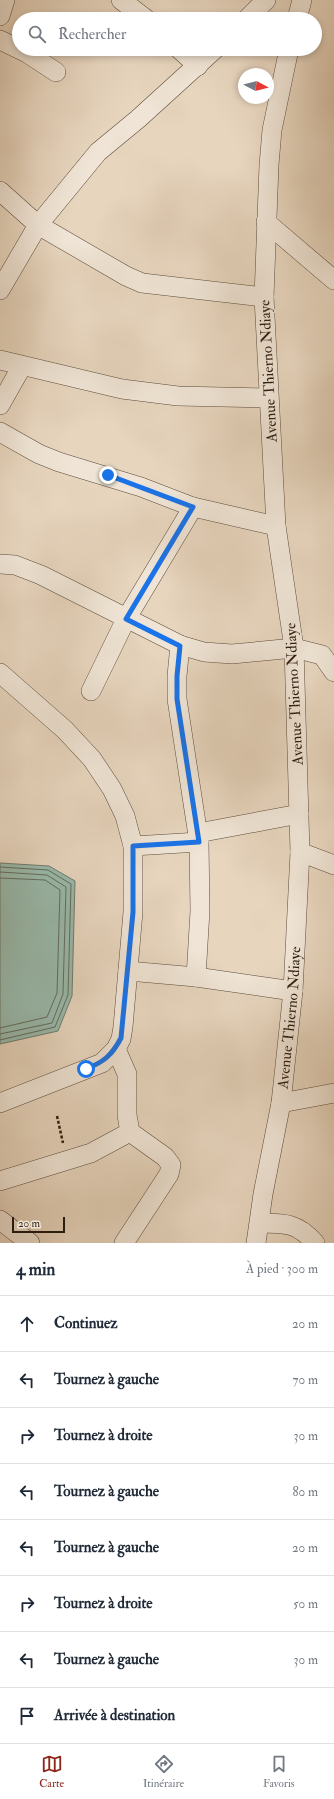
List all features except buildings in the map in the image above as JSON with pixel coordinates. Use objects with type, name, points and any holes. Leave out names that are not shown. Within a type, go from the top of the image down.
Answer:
[{"type":"street","points":[[0,16],[5,0]]},
{"type":"street","points":[[121,0],[137,12]]},
{"type":"street","points":[[254,12],[266,0]]},
{"type":"street","points":[[299,12],[302,0]]},
{"type":"street","points":[[0,40],[12,46]]},
{"type":"street","points":[[32,56],[56,72]]},
{"type":"street","points":[[187,56],[198,66]]},
{"type":"street","points":[[0,290],[38,224],[98,152],[138,120],[208,56]]},
{"type":"street","name":"Avenue Thierno Ndiaye","points":[[256,1243],[263,1194],[281,1103],[293,991],[300,852],[294,648],[276,526],[268,398],[264,297],[266,222],[272,130],[288,56]]},
{"type":"street","points":[[0,191],[38,224],[126,276],[142,283],[264,297]]},
{"type":"street","points":[[266,222],[334,280]]},
{"type":"street","points":[[0,360],[22,366],[74,376],[122,389],[178,396],[268,398]]},
{"type":"street","points":[[0,405],[22,366]]},
{"type":"street","points":[[0,432],[46,456],[141,486],[193,507],[276,526]]},
{"type":"street","points":[[92,691],[126,619],[193,507]]},
{"type":"street","points":[[0,564],[15,565],[41,575],[180,646],[204,652],[232,654],[294,648],[328,654],[334,672]]},
{"type":"street","points":[[180,646],[177,676],[177,699],[199,837],[200,912],[196,977]]},
{"type":"street","points":[[0,673],[65,730],[92,759],[112,789],[125,816],[133,846],[133,912],[123,1027],[121,1038],[116,1049],[102,1063],[0,1103]]},
{"type":"street","points":[[133,846],[199,837],[299,814]]},
{"type":"street","points":[[300,852],[334,865]]},
{"type":"street","points":[[128,971],[196,977],[293,991]]},
{"type":"street","points":[[116,1049],[127,1074],[127,1100],[130,1132],[165,1157],[171,1165],[169,1174],[124,1243]]},
{"type":"street","points":[[281,1103],[334,1093]]},
{"type":"street","points":[[0,1181],[91,1152],[130,1132]]},
{"type":"street","points":[[0,1220],[30,1243]]},
{"type":"street","points":[[260,1222],[278,1223],[297,1227],[307,1234],[314,1243]]},
{"type":"path","points":[[57,1116],[68,1160]]},
{"type":"water","points":[[0,863],[49,866],[75,881],[72,996],[58,1031],[0,1044]]},
{"type":"route","points":[[86,1069],[102,1063],[116,1049],[121,1038],[133,912],[133,846],[199,842],[177,699],[177,676],[180,646],[126,619],[193,507],[141,486],[108,475]]}]
